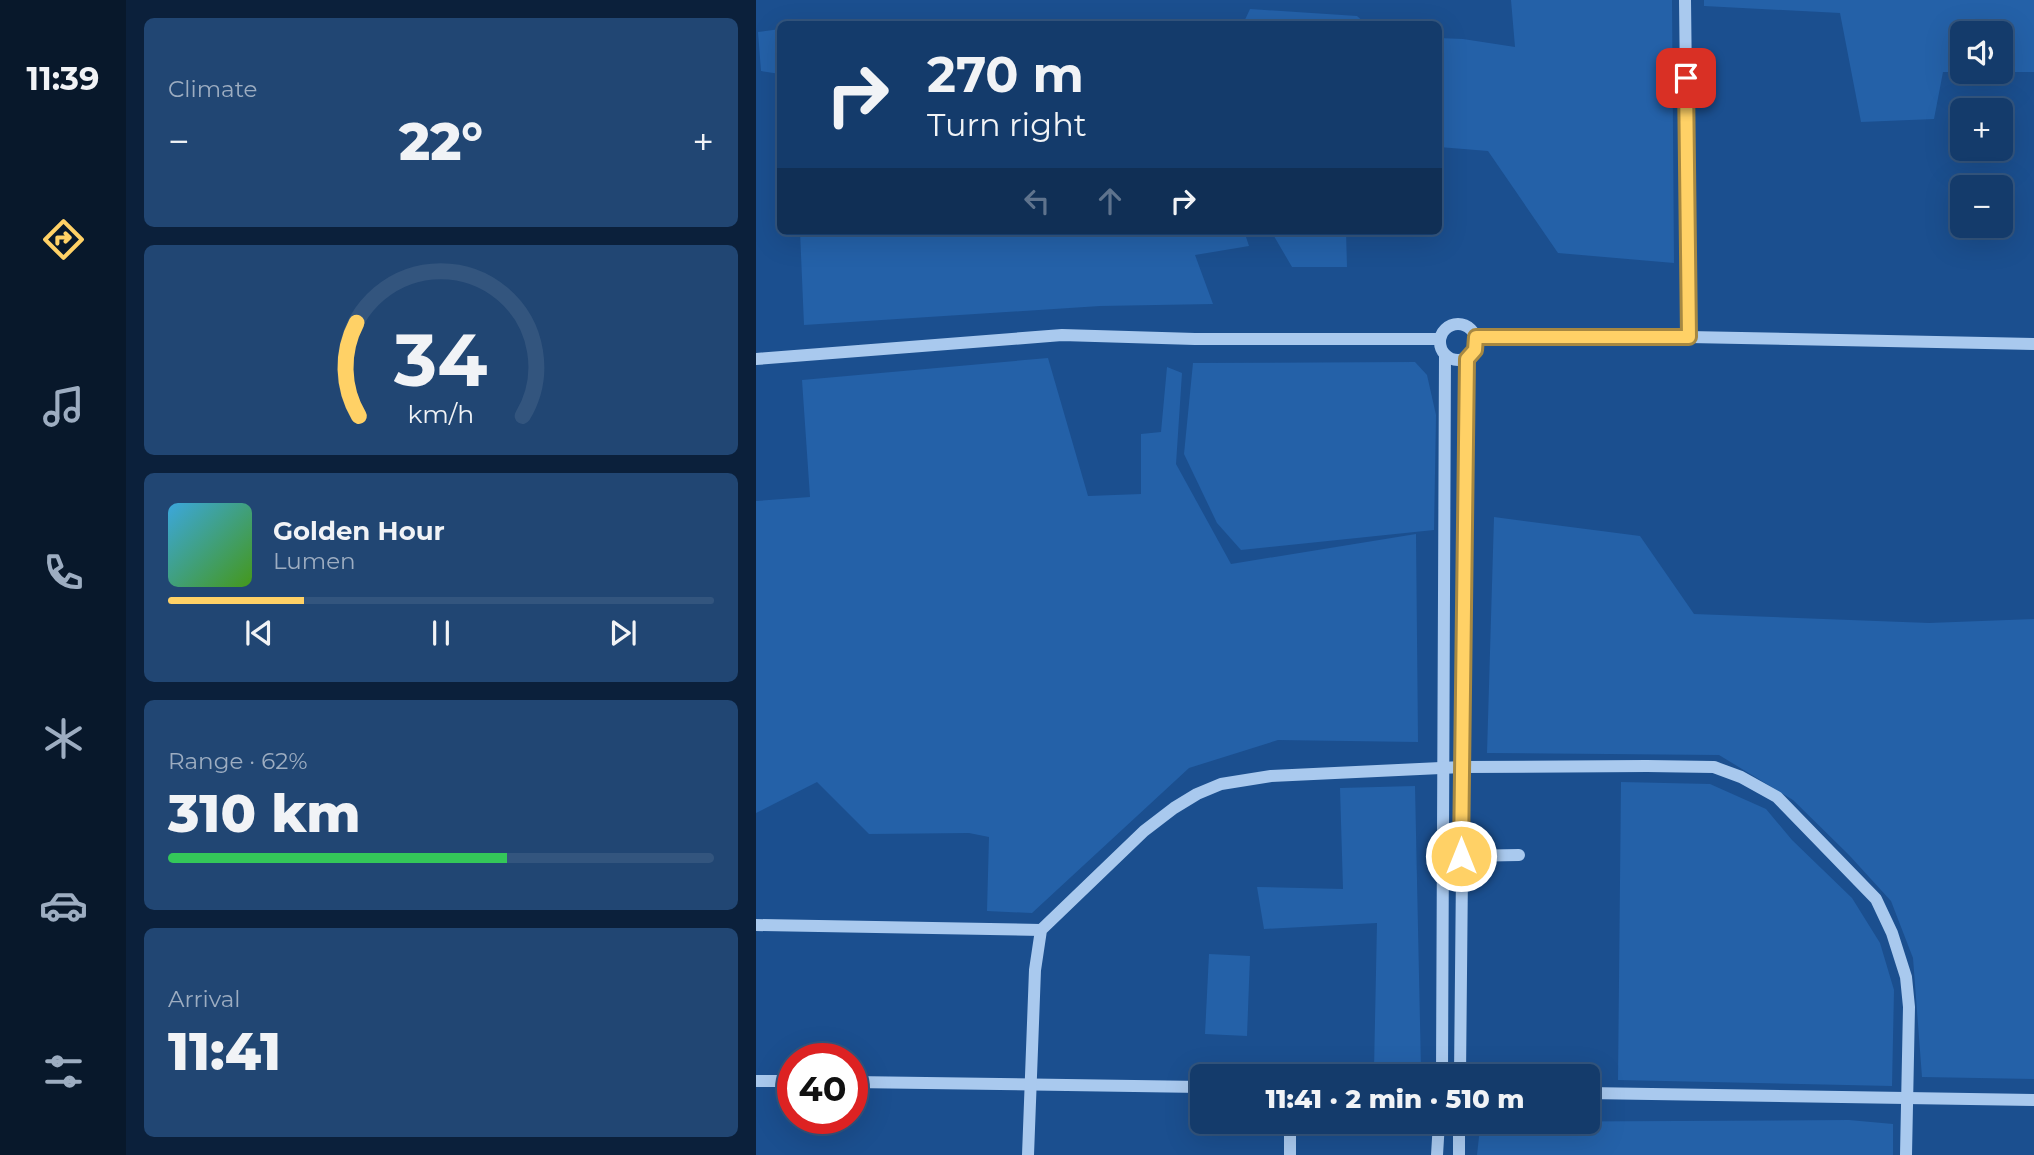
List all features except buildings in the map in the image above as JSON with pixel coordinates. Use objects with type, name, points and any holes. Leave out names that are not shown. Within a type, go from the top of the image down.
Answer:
[{"type":"street","points":[[1685,0],[1689,337]]},
{"type":"street","points":[[1442,1064],[1445,355],[1440,339],[1446,329],[1457,324],[1469,327],[1476,337],[1475,350],[1467,359],[1460,1064]]},
{"type":"street","points":[[756,359],[1062,335],[1195,339],[1440,339]]},
{"type":"street","points":[[1476,337],[1689,337],[2034,344]]},
{"type":"street","points":[[1445,355],[1455,360],[1467,359]]},
{"type":"street","points":[[1028,1155],[1035,970],[1041,930],[1144,831],[1197,794],[1221,784],[1271,776],[1462,767],[1714,767],[1741,777],[1777,797],[1876,899],[1892,933],[1906,977],[1909,1007],[1906,1155]]},
{"type":"street","points":[[1461,856],[1519,855]]},
{"type":"street","points":[[756,925],[1041,930]]},
{"type":"street","points":[[756,1081],[777,1082]]},
{"type":"street","points":[[868,1082],[1190,1087]]},
{"type":"street","points":[[1600,1093],[2034,1100]]},
{"type":"street","points":[[1290,1134],[1290,1155]]},
{"type":"street","points":[[1437,1155],[1438,1134]]},
{"type":"street","points":[[1459,1134],[1459,1155]]},
{"type":"shaded area","points":[[1511,0],[1672,0],[1674,263],[1558,253],[1488,151],[1442,147],[1442,38],[1515,47]]},
{"type":"shaded area","points":[[1704,0],[2034,0],[2034,72],[2013,72],[2013,21],[1950,21],[1950,72],[1943,72],[1934,119],[1861,122],[1840,13],[1704,6]]},
{"type":"shaded area","points":[[1250,9],[1357,16],[1363,21],[1244,21]]},
{"type":"shaded area","points":[[864,19],[949,21],[843,21]]},
{"type":"shaded area","points":[[777,29],[777,74],[761,71],[758,32]]},
{"type":"shaded area","points":[[800,235],[1245,235],[1249,246],[1195,255],[1213,304],[1100,306],[804,325]]},
{"type":"shaded area","points":[[1273,235],[1346,235],[1347,267],[1292,267]]},
{"type":"shaded area","points":[[1048,358],[1088,496],[1141,494],[1141,434],[1161,432],[1167,367],[1182,373],[1176,464],[1231,564],[1416,534],[1418,742],[1278,740],[1189,768],[1032,913],[987,911],[989,837],[969,833],[869,834],[817,782],[756,813],[756,501],[810,497],[802,380]]},
{"type":"shaded area","points":[[1415,362],[1427,375],[1436,415],[1434,530],[1241,550],[1217,523],[1184,454],[1193,363]]},
{"type":"shaded area","points":[[1494,517],[1640,536],[1694,614],[1929,623],[2034,619],[2034,1079],[1922,1077],[1913,958],[1891,901],[1793,800],[1719,755],[1487,753]]},
{"type":"shaded area","points":[[1621,782],[1710,784],[1766,809],[1792,840],[1852,898],[1880,943],[1894,990],[1892,1086],[1618,1080]]},
{"type":"shaded area","points":[[1415,786],[1421,1064],[1374,1064],[1377,923],[1264,929],[1257,887],[1343,889],[1340,788]]},
{"type":"shaded area","points":[[1209,954],[1250,956],[1247,1036],[1205,1034]]},
{"type":"shaded area","points":[[1849,1120],[1893,1124],[1893,1155],[1477,1155],[1479,1134],[1600,1134],[1600,1121]]},
{"type":"route","points":[[1461,856],[1467,359],[1475,350],[1476,337],[1689,337],[1686,78]]}]
